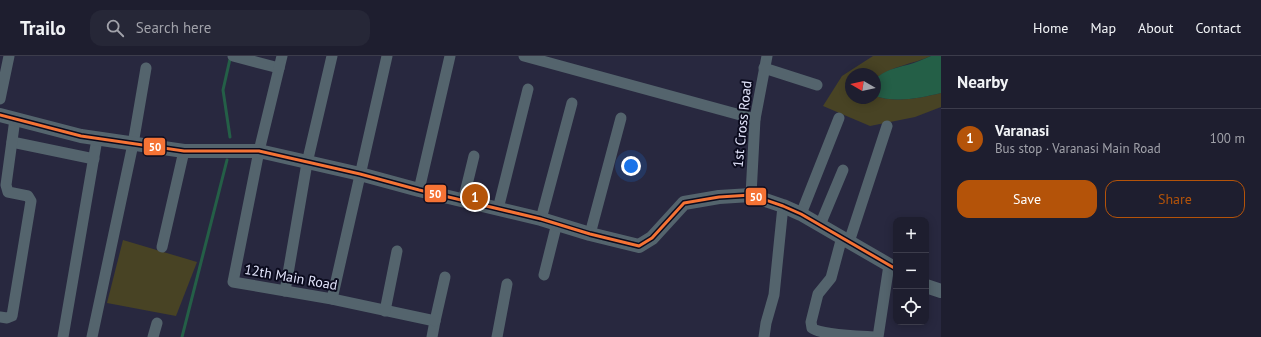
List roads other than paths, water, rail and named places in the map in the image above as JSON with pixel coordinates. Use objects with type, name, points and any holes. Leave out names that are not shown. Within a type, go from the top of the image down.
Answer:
[{"type":"street","points":[[0,99],[9,56]]},
{"type":"street","points":[[259,151],[282,56]]},
{"type":"street","points":[[285,291],[307,163],[332,56]]},
{"type":"street","points":[[332,300],[387,56]]},
{"type":"street","points":[[419,190],[450,56]]},
{"type":"street","points":[[524,56],[755,119]]},
{"type":"street","name":"1st Cross Road","points":[[751,195],[755,119],[767,56]]},
{"type":"street","points":[[236,57],[279,68]]},
{"type":"street","points":[[92,337],[132,144],[146,68]]},
{"type":"street","points":[[764,68],[817,85]]},
{"type":"street","points":[[498,208],[528,89]]},
{"type":"street","points":[[541,219],[572,103]]},
{"type":"street","points":[[0,116],[56,131],[132,144],[184,151],[259,151],[498,208],[639,246],[652,238],[684,203],[719,197],[751,195],[801,214],[845,239],[893,267],[877,337],[828,333],[814,330],[812,328],[812,322],[818,294],[831,278],[845,239],[887,126]]},
{"type":"street","points":[[590,234],[621,118]]},
{"type":"street","points":[[801,214],[839,118]]},
{"type":"street","points":[[0,317],[7,318],[12,316],[31,200],[28,196],[8,192],[6,185],[15,119]]},
{"type":"street","points":[[64,337],[97,139]]},
{"type":"street","points":[[12,142],[94,159]]},
{"type":"street","points":[[162,247],[184,151]]},
{"type":"street","name":"12th Main Road","points":[[259,151],[233,282],[435,321]]},
{"type":"street","points":[[463,200],[474,156]]},
{"type":"street","points":[[820,225],[843,170]]},
{"type":"street","points":[[764,337],[766,323],[774,295],[783,206]]},
{"type":"street","points":[[544,275],[557,224]]},
{"type":"street","points":[[385,311],[397,251]]},
{"type":"street","points":[[432,337],[445,277]]},
{"type":"street","points":[[497,337],[507,284]]},
{"type":"street","points":[[929,287],[941,291]]},
{"type":"street","points":[[153,337],[157,323]]},
{"type":"waterway","points":[[230,59],[223,90],[230,137]]},
{"type":"waterway","points":[[182,337],[227,160]]},
{"type":"place","name":"Varanasi","points":[[475,197]]}]
